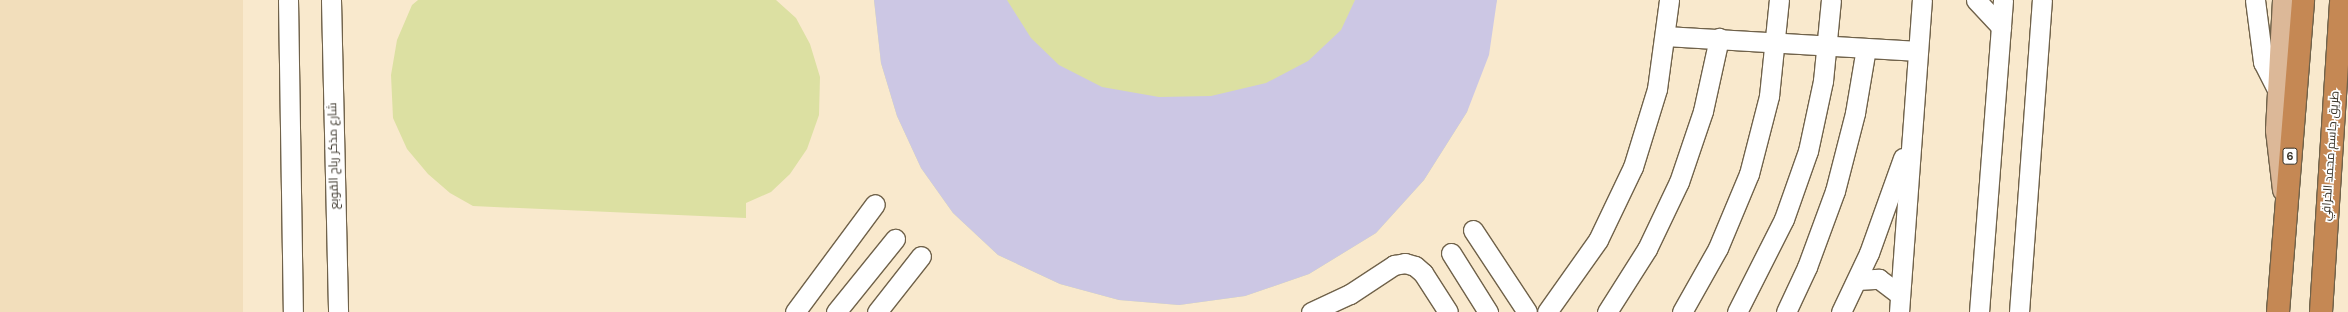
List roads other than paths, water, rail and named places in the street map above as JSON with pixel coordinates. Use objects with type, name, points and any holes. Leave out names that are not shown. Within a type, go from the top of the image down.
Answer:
[{"type":"highway","name":"6","points":[[2277,305],[2303,0]]},
{"type":"highway","name":"طريق جاسم محمد الخرافي","points":[[2321,312],[2341,1]]},
{"type":"main road","points":[[2284,0],[2278,138],[2286,204]]},
{"type":"street","points":[[288,0],[293,312]]},
{"type":"street","name":"شارع مذكر رباح القوبع","points":[[331,0],[338,312]]},
{"type":"street","points":[[1547,312],[1598,240],[1628,179],[1650,115],[1666,36],[1669,0]]},
{"type":"street","points":[[1682,312],[1718,248],[1749,174],[1765,115],[1777,42],[1780,0]]},
{"type":"street","points":[[1737,312],[1769,252],[1797,186],[1816,116],[1828,45],[1831,0]]},
{"type":"street","points":[[1899,303],[1922,0]]},
{"type":"street","points":[[1976,0],[2001,27]]},
{"type":"street","points":[[1979,312],[2003,0]]},
{"type":"street","points":[[2020,312],[2042,0]]},
{"type":"street","points":[[2255,0],[2263,62],[2279,93]]},
{"type":"street","points":[[1666,36],[1918,51]]},
{"type":"street","points":[[1608,312],[1647,249],[1679,182],[1703,111],[1719,38]]},
{"type":"street","points":[[1786,312],[1815,248],[1835,191],[1855,113],[1866,48]]},
{"type":"street","points":[[1841,312],[1857,280],[1912,131]]},
{"type":"street","points":[[795,312],[876,204]]},
{"type":"street","points":[[1473,230],[1527,312]]},
{"type":"street","points":[[836,312],[895,240]]},
{"type":"street","points":[[1451,253],[1488,312]]},
{"type":"street","points":[[882,310],[921,256]]},
{"type":"street","points":[[1311,312],[1350,294],[1394,265],[1404,263],[1423,273],[1448,312]]},
{"type":"street","points":[[1857,280],[1879,279],[1899,303]]}]
